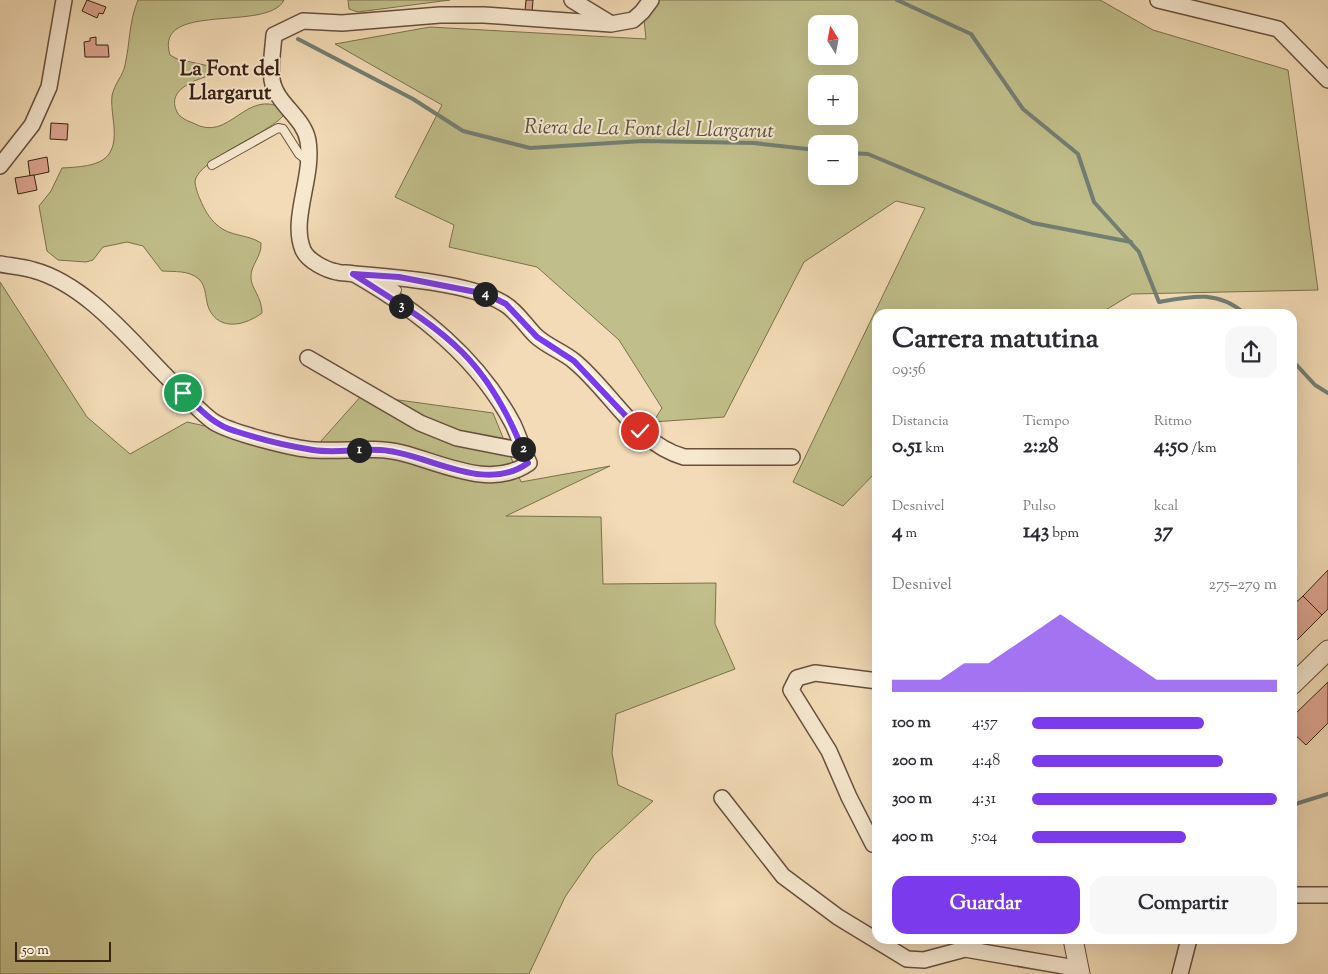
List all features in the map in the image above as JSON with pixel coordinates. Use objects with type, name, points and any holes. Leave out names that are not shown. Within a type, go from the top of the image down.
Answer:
[{"type":"street","points":[[0,166],[32,125],[49,88],[64,0]]},
{"type":"street","points":[[572,0],[611,24]]},
{"type":"street","points":[[650,0],[642,12],[633,20],[611,24],[484,15],[440,14],[342,23],[303,21],[274,34],[272,81],[280,97],[301,122],[308,140],[309,162],[298,228],[304,251],[316,263],[337,272],[399,277],[486,294],[506,304],[537,337],[574,361],[640,431],[668,452],[684,457],[792,458]]},
{"type":"street","points":[[1158,0],[1278,29],[1328,80]]},
{"type":"street","points":[[0,264],[35,270],[65,284],[94,304],[153,365],[213,421],[233,431],[314,450],[386,450],[402,453],[452,470],[496,475],[518,471],[526,457]]},
{"type":"street","points":[[353,274],[423,320],[462,352],[486,381],[513,425],[526,457]]},
{"type":"street","points":[[308,358],[420,423],[457,438],[526,457]]},
{"type":"street","points":[[1297,680],[1328,650]]},
{"type":"street","points":[[872,680],[815,673],[797,678],[791,690],[829,751],[848,797],[872,842]]},
{"type":"street","points":[[722,798],[783,876],[838,917],[872,938]]},
{"type":"street","points":[[1297,895],[1328,895]]},
{"type":"street","points":[[882,944],[907,959],[924,960],[963,944],[1064,966],[1080,973]]},
{"type":"street","points":[[1075,944],[1080,973]]},
{"type":"street","points":[[1180,974],[1188,944]]},
{"type":"lane","points":[[212,165],[278,128],[283,129],[299,154],[309,162]]},
{"type":"lane","points":[[379,276],[397,290]]},
{"type":"shaded area","points":[[138,0],[284,0],[274,10],[257,15],[194,22],[178,28],[169,38],[170,55],[177,59],[209,66],[214,74],[193,82],[179,91],[175,104],[177,112],[184,119],[206,128],[217,127],[248,109],[259,105],[270,104],[284,109],[283,116],[275,123],[208,164],[199,173],[195,181],[203,206],[217,225],[228,232],[261,243],[260,253],[252,269],[251,282],[262,307],[262,313],[249,321],[226,324],[220,321],[209,309],[205,290],[199,279],[186,273],[162,271],[143,246],[127,242],[103,247],[93,260],[86,262],[58,260],[47,251],[39,206],[51,191],[62,168],[100,162],[109,154],[112,148],[114,133],[112,96],[124,69],[133,16]]},
{"type":"shaded area","points":[[348,0],[450,0],[358,12],[349,9]]},
{"type":"shaded area","points":[[642,0],[1100,0],[1153,30],[1288,70],[1318,290],[1132,294],[1107,309],[876,309],[925,208],[896,201],[804,262],[724,417],[653,422],[662,408],[619,340],[537,267],[449,247],[454,225],[395,197],[442,105],[335,44],[430,27],[646,39]]},
{"type":"shaded area","points":[[0,282],[87,417],[130,454],[187,422],[313,450],[362,395],[493,413],[521,482],[610,466],[506,516],[601,517],[603,584],[716,583],[715,624],[735,669],[616,714],[612,753],[618,785],[653,801],[594,855],[565,897],[529,974],[0,974]]},
{"type":"shaded area","points":[[872,318],[872,476],[843,506],[793,482]]},
{"type":"building","points":[[87,0],[106,7],[103,14],[99,13],[97,18],[82,11]]},
{"type":"building","points":[[526,0],[533,0],[532,12],[525,11]]},
{"type":"building","points":[[96,37],[96,45],[108,45],[109,57],[85,57],[84,42]]},
{"type":"building","points":[[51,123],[68,124],[67,140],[50,139]]},
{"type":"building","points":[[47,157],[49,172],[30,176],[28,161]]},
{"type":"building","points":[[34,175],[37,190],[18,194],[15,178]]},
{"type":"building","points":[[1328,570],[1328,609],[1322,615],[1303,596]]},
{"type":"building","points":[[1303,596],[1322,615],[1297,640],[1297,601]]},
{"type":"building","points":[[1328,682],[1328,723],[1306,745],[1297,737],[1297,712]]},
{"type":"waterway","name":"Riera de La Font del Llargarut","points":[[897,0],[971,34],[1023,109],[1078,154],[1094,202],[1139,252],[1159,302],[1204,297],[1225,301],[1239,309]]},
{"type":"waterway","name":"Riera de La Font del Llargarut","points":[[298,39],[413,99],[463,131],[530,148],[643,141],[754,143],[808,149]]},
{"type":"waterway","name":"Riera de La Font del Llargarut","points":[[858,153],[868,154],[1033,223],[1131,242]]},
{"type":"waterway","name":"Riera de La Font del Llargarut","points":[[1297,365],[1315,385],[1328,393]]},
{"type":"waterway","points":[[1297,803],[1328,794]]},
{"type":"district","name":"La Font del Llargarut","points":[[230,82]]},
{"type":"route","points":[[183,393],[213,421],[233,431],[314,450],[386,450],[402,453],[452,470],[496,475],[518,471],[528,463],[513,425],[486,381],[462,352],[423,320],[353,274],[399,277],[486,294],[506,304],[537,337],[574,361],[640,431]]}]
